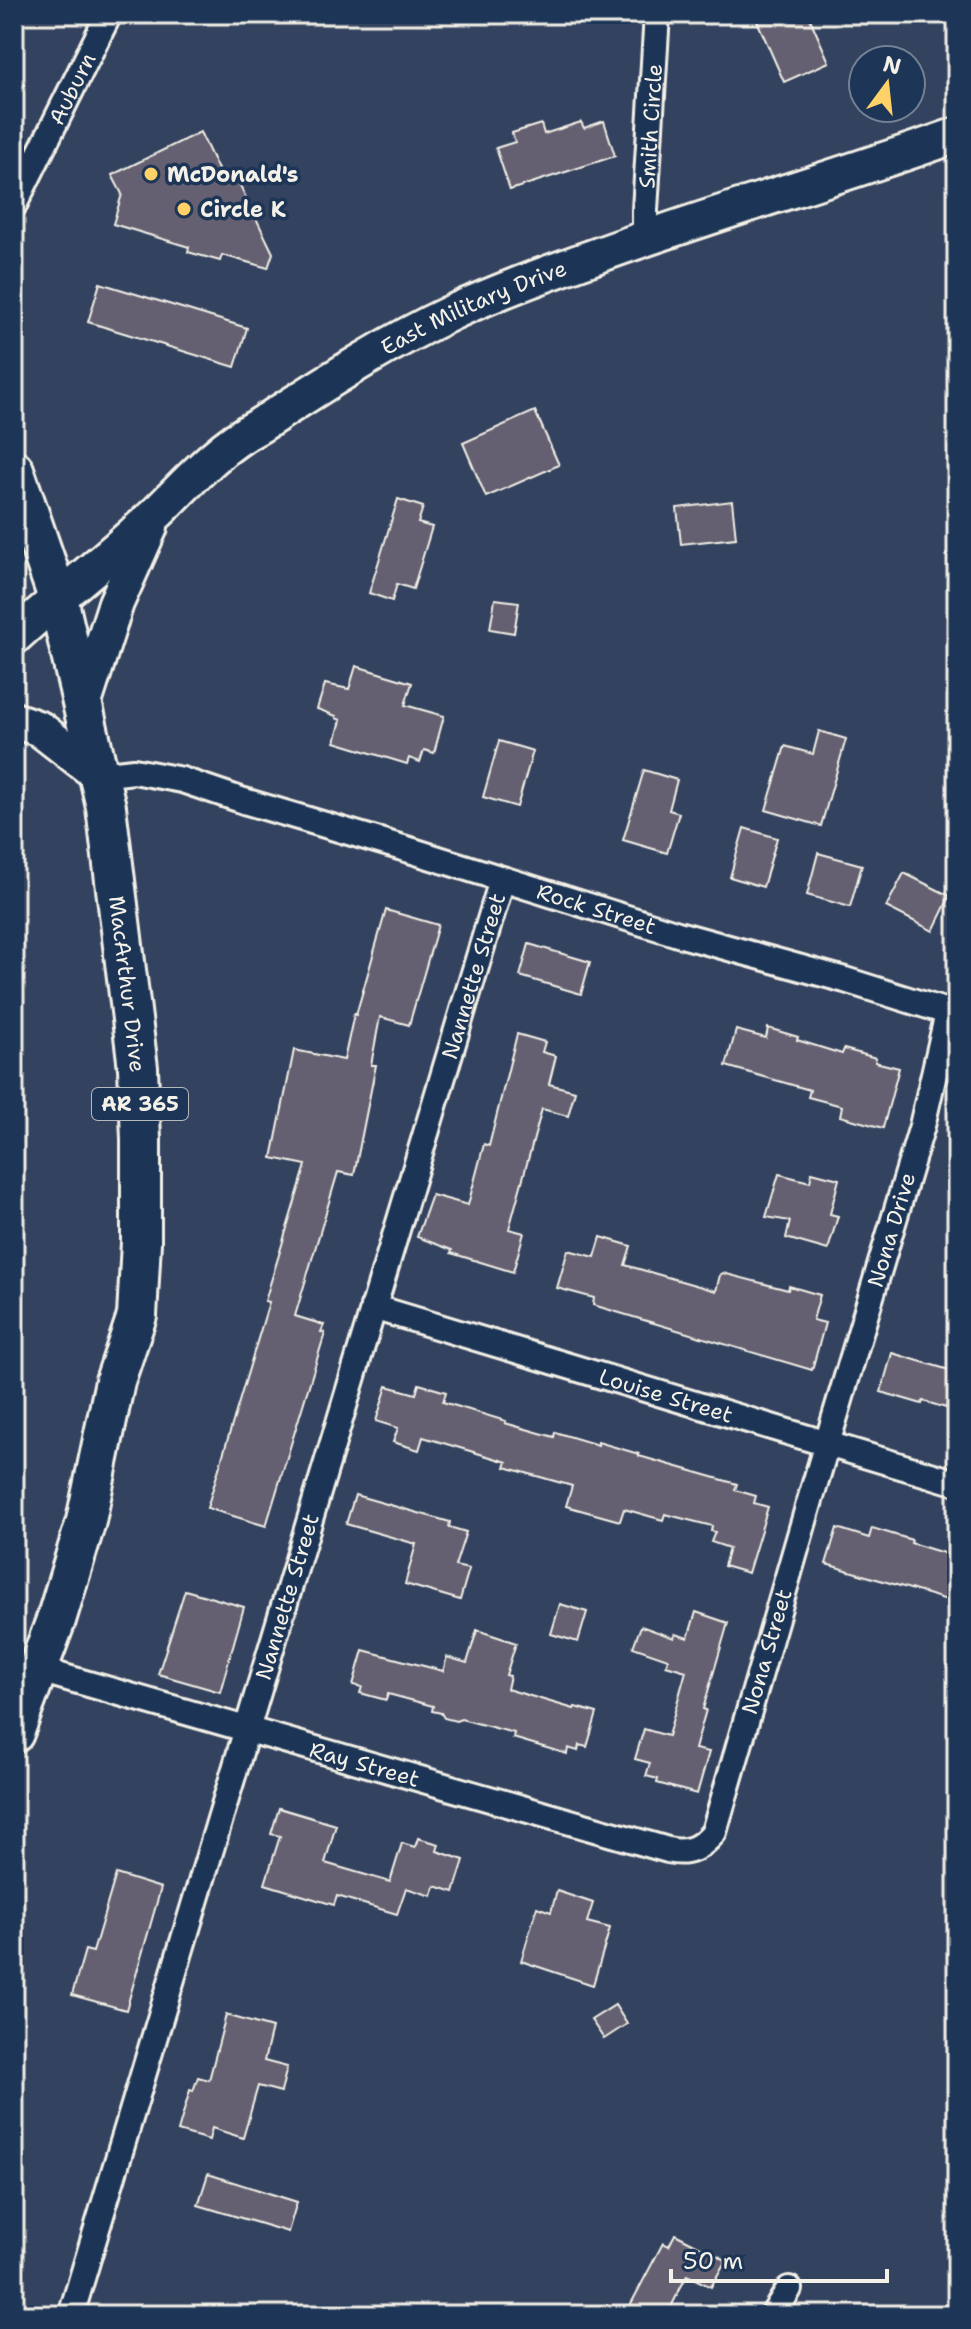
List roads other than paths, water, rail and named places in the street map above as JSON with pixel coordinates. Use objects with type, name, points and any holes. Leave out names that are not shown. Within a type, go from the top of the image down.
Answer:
[{"type":"main road","name":"MacArthur Drive","points":[[14,470],[58,598],[106,807],[138,1068],[141,1139],[137,1316],[115,1381],[86,1521],[56,1620],[14,1733]]},
{"type":"street","name":"Auburn","points":[[14,205],[109,14]]},
{"type":"street","name":"Smith Circle","points":[[645,238],[657,14]]},
{"type":"street","name":"East Military Drive","points":[[14,637],[240,436],[360,360],[493,295],[645,238],[957,135]]},
{"type":"street","points":[[83,706],[116,603],[158,512]]},
{"type":"street","points":[[14,720],[40,729],[99,775]]},
{"type":"street","name":"Rock Street","points":[[99,775],[147,772],[182,780],[502,880],[953,1014]]},
{"type":"street","name":"Nannette Street","points":[[71,2315],[502,880]]},
{"type":"street","name":"Nona Drive","points":[[828,1444],[953,1014]]},
{"type":"street","name":"Louise Street","points":[[373,1307],[957,1483]]},
{"type":"street","name":"Nona Street","points":[[694,1850],[706,1843],[714,1832],[828,1444]]},
{"type":"street","name":"Ray Street","points":[[36,1669],[668,1850],[680,1853],[694,1850]]},
{"type":"street","points":[[773,2315],[789,2289]]},
{"type":"place","name":"McDonald's","points":[[151,174]]},
{"type":"place","name":"Circle K","points":[[184,209]]}]
